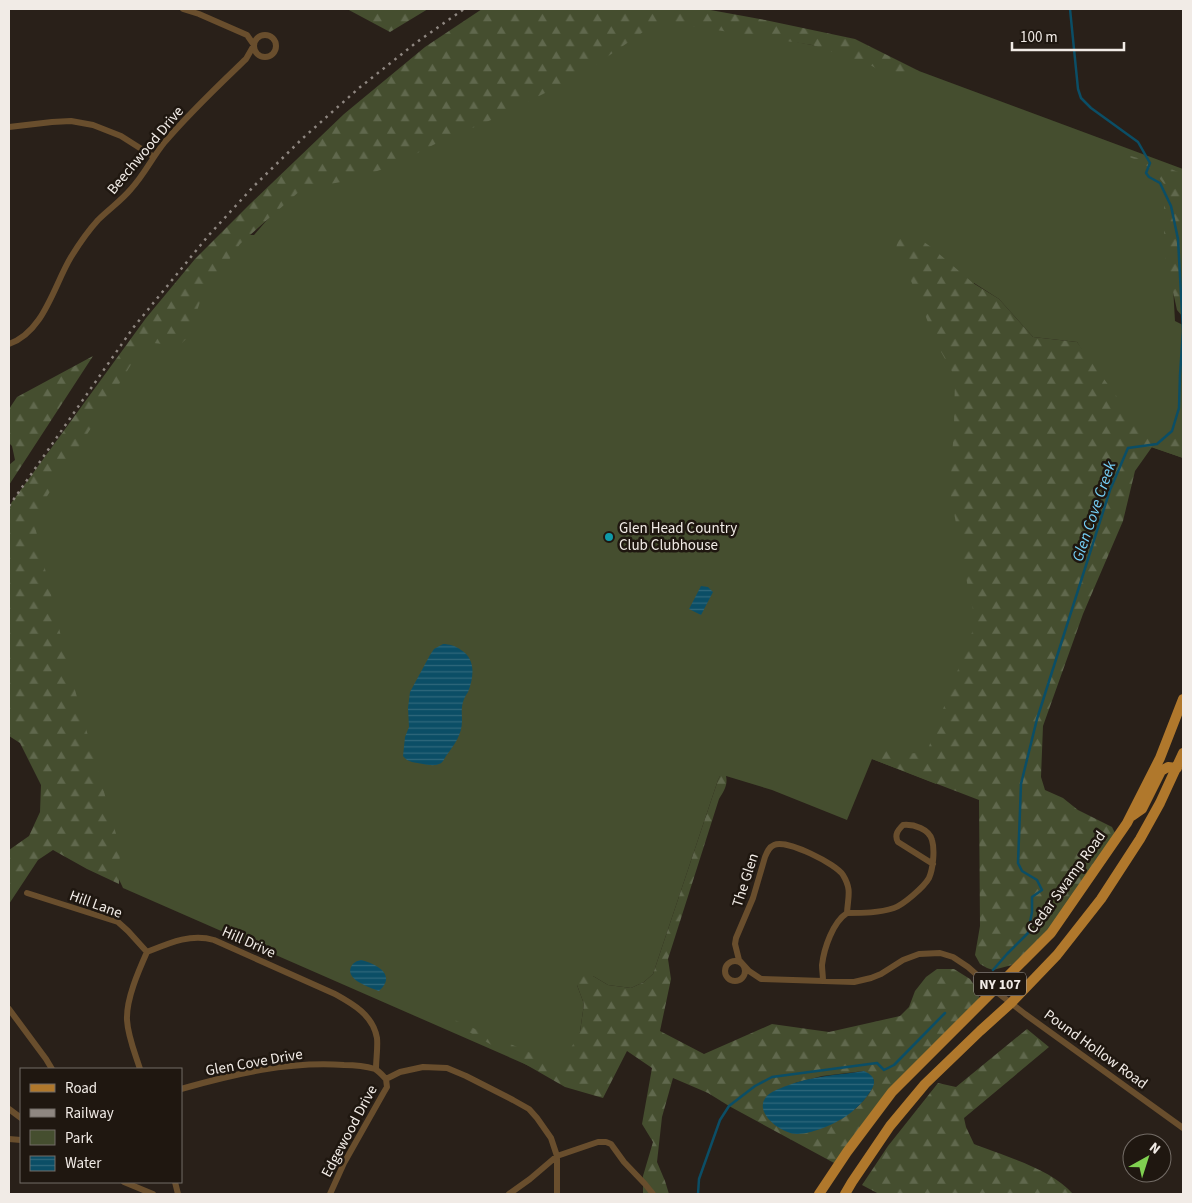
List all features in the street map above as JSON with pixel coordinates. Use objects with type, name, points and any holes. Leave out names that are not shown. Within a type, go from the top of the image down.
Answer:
[{"type":"main road","name":"Cedar Swamp Road","points":[[819,1194],[847,1152],[892,1092],[1051,933],[1127,823],[1160,758],[1183,699]]},
{"type":"main road","name":"NY 107","points":[[845,1194],[890,1126],[925,1084],[1011,1003],[1057,955],[1101,899],[1140,839],[1160,803],[1183,754]]},
{"type":"main road","points":[[1130,817],[1142,809],[1161,771],[1168,767],[1177,768]]},
{"type":"street","name":"Beechwood Drive","points":[[9,344],[24,336],[32,328],[51,299],[70,258],[85,236],[99,219],[132,188],[165,142],[246,59],[254,45],[247,35],[183,9]]},
{"type":"street","points":[[9,127],[71,121],[86,124],[121,136],[154,157]]},
{"type":"street","points":[[823,981],[822,962],[827,943],[836,923],[842,916],[847,913],[878,912],[894,908],[918,892],[930,877],[933,864],[932,840],[919,827],[909,824],[904,825],[897,832],[898,842],[933,864]]},
{"type":"street","name":"The Glen","points":[[847,913],[849,888],[842,874],[818,858],[798,848],[783,843],[772,846],[765,857],[753,898],[735,944],[739,960],[742,965],[761,979],[846,982],[871,978],[882,974],[903,960],[919,954],[940,952],[953,956],[994,990]]},
{"type":"street","name":"Hill Lane","points":[[27,893],[118,922],[147,952]]},
{"type":"street","name":"Hill Drive","points":[[147,952],[174,941],[206,937],[350,1002],[369,1019],[374,1028],[377,1040],[376,1069]]},
{"type":"street","points":[[140,1068],[127,1018],[136,978],[147,952]]},
{"type":"street","name":"Pound Hollow Road","points":[[994,990],[1183,1128]]},
{"type":"street","points":[[9,1009],[51,1068]]},
{"type":"street","name":"Glen Cove Drive","points":[[182,1089],[281,1067],[333,1064],[376,1069]]},
{"type":"street","points":[[376,1069],[386,1079],[400,1072],[422,1067],[447,1068],[529,1109],[551,1138],[557,1156],[557,1194]]},
{"type":"street","name":"Edgewood Drive","points":[[330,1194],[344,1164],[387,1087],[386,1079]]},
{"type":"street","points":[[9,1109],[20,1117]]},
{"type":"street","points":[[509,1194],[557,1156],[598,1142],[611,1144],[624,1162],[653,1194]]},
{"type":"street","points":[[126,1183],[153,1194]]},
{"type":"green space","points":[[347,9],[428,9],[390,32]]},
{"type":"green space","points":[[482,9],[705,9],[855,39],[919,71],[898,81],[872,66],[812,45],[659,21],[581,75],[491,120],[435,144],[394,165],[352,180],[302,189],[240,244],[200,302],[188,337],[182,343],[174,345],[153,343],[141,348],[33,518],[67,662],[120,848],[119,884],[53,850],[38,860],[9,904],[9,850],[29,836],[40,812],[41,785],[20,743],[9,736],[9,506],[146,318],[195,259],[344,114],[425,47]]},
{"type":"green space","points":[[658,15],[812,45],[919,71],[1183,169],[1183,179],[1167,179],[1175,321],[1183,325],[1183,458],[1139,443],[1077,342],[1033,337],[999,299],[974,283],[970,377],[994,615],[936,784],[872,759],[847,820],[772,790],[726,776],[720,776],[653,974],[644,982],[631,988],[608,985],[593,976],[577,985],[584,1004],[580,1032],[568,1083],[123,888],[108,856],[18,510],[222,235],[254,235],[300,182]]},
{"type":"green space","points":[[1114,151],[1161,165],[1183,174],[1183,317],[1177,310],[1164,251],[1164,184],[1152,169],[1137,160]]},
{"type":"green space","points":[[909,235],[917,237],[973,283],[999,299],[1033,337],[1077,342],[1138,427],[1146,435],[1175,436],[1183,440],[1183,458],[1152,447],[1135,471],[1123,521],[1083,614],[1043,726],[1041,777],[1045,790],[1063,798],[1078,810],[1112,827],[1115,833],[1048,932],[1012,965],[993,970],[980,964],[975,955],[980,926],[979,800],[872,759],[878,744],[910,753],[922,752],[928,749],[976,622],[950,491],[955,377],[934,339],[919,298],[896,249],[900,240]]},
{"type":"green space","points":[[93,356],[9,485],[9,465],[15,460],[12,446],[9,443],[9,409],[17,397]]},
{"type":"green space","points":[[720,776],[726,776],[725,788],[719,799],[668,959],[671,979],[660,1031],[704,1054],[772,1024],[829,1032],[900,1016],[909,1007],[915,991],[926,977],[937,969],[954,969],[970,979],[977,989],[979,997],[976,1008],[892,1092],[836,1164],[708,1093],[673,1078],[662,1117],[657,1162],[669,1194],[643,1194],[643,1176],[653,1142],[642,1124],[652,1068],[627,1051],[603,1098],[565,1087],[429,1009],[561,1066],[580,1032],[584,1004],[577,985],[580,976],[593,976],[608,985],[631,988],[644,982],[653,974]],"holes":[[[864,1071],[874,1080],[869,1093],[854,1110],[795,1083],[822,1076]]]},
{"type":"green space","points":[[1027,1029],[1049,1047],[964,1118],[966,1127],[974,1144],[1040,1170],[1064,1185],[1073,1194],[879,1194],[862,1185],[888,1146],[938,1083],[956,1087]]},
{"type":"water","points":[[701,586],[708,587],[713,592],[701,615],[689,609]]},
{"type":"water","points":[[443,644],[459,649],[466,654],[471,663],[472,680],[462,705],[461,731],[455,744],[440,763],[431,765],[412,762],[403,756],[405,737],[409,727],[408,708],[410,692],[434,649]]},
{"type":"water","points":[[361,960],[373,964],[383,971],[386,980],[379,991],[365,986],[352,976],[350,972],[351,967],[355,962]]},
{"type":"water","points":[[864,1071],[871,1075],[874,1080],[867,1096],[850,1114],[820,1129],[797,1134],[791,1133],[777,1127],[763,1110],[763,1103],[766,1097],[786,1086],[815,1078]]},
{"type":"waterway","name":"Glen Cove Creek","points":[[993,970],[1028,933],[1032,912],[1032,897],[1042,890],[1037,880],[1022,871],[1018,863],[1021,784],[1037,719],[1110,490],[1128,448],[1157,444],[1172,431],[1179,408],[1183,331],[1178,239],[1171,206],[1160,183],[1149,177],[1146,173],[1150,163],[1138,142],[1091,108],[1081,98],[1078,89],[1070,9]]},
{"type":"waterway","name":"Glen Cove Creek","points":[[698,1194],[699,1179],[720,1120],[729,1106],[755,1086],[772,1077],[877,1063],[884,1070],[894,1065],[945,1013]]},
{"type":"railway","points":[[9,506],[133,328],[208,236],[254,186],[303,138],[359,88],[417,42],[464,9]]},
{"type":"place","name":"Glen Head Country Club Clubhouse","points":[[609,537]]}]
